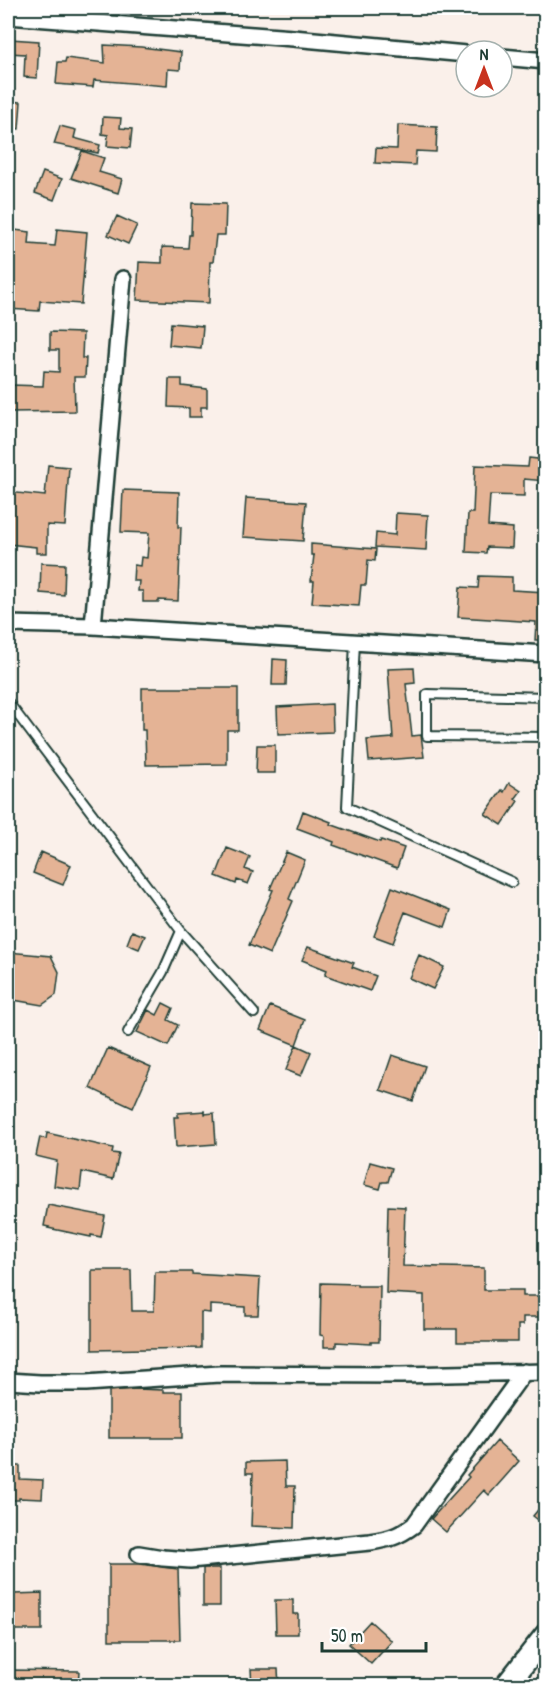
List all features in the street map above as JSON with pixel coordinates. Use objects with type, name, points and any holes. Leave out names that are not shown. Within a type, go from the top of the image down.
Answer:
[{"type":"main road","points":[[506,1686],[546,1635]]},
{"type":"street","points":[[8,16],[454,53]]},
{"type":"street","points":[[514,58],[546,61]]},
{"type":"street","points":[[93,626],[123,279]]},
{"type":"street","points":[[8,624],[93,626],[546,654]]},
{"type":"street","points":[[139,1554],[190,1560],[370,1542],[402,1534],[414,1525],[524,1372]]},
{"type":"street","points":[[8,1381],[86,1383],[219,1374],[401,1375],[546,1372]]},
{"type":"lane","points":[[355,642],[347,807],[512,882]]},
{"type":"lane","points":[[546,698],[427,694],[427,736],[546,737]]},
{"type":"lane","points":[[8,702],[181,932],[254,1013]]},
{"type":"lane","points":[[128,1032],[163,972],[181,932]]},
{"type":"building","points":[[10,39],[39,41],[37,78],[24,77],[25,54],[9,53]]},
{"type":"building","points":[[104,45],[181,52],[180,70],[168,69],[167,86],[94,80],[93,87],[56,84],[58,62],[65,62],[66,58],[105,63]]},
{"type":"building","points":[[8,101],[21,102],[19,129],[8,128]]},
{"type":"building","points":[[103,117],[121,118],[120,128],[132,129],[130,148],[107,146],[108,135],[102,134]]},
{"type":"building","points":[[398,125],[437,127],[436,152],[416,151],[415,165],[375,163],[376,148],[397,149]]},
{"type":"building","points":[[60,126],[76,130],[74,138],[100,145],[98,153],[54,144]]},
{"type":"building","points":[[82,151],[104,158],[99,172],[122,179],[118,193],[71,178]]},
{"type":"building","points":[[43,172],[62,179],[54,200],[35,193]]},
{"type":"building","points":[[192,203],[226,204],[225,235],[216,235],[213,262],[210,262],[209,303],[137,300],[139,262],[162,263],[162,247],[188,248],[189,235],[191,235]]},
{"type":"building","points":[[117,216],[137,225],[128,244],[108,235]]},
{"type":"building","points":[[57,229],[87,232],[81,304],[40,301],[39,311],[8,309],[8,263],[13,263],[15,230],[30,232],[29,244],[55,246]]},
{"type":"building","points":[[171,323],[203,326],[201,348],[169,345]]},
{"type":"building","points":[[50,332],[83,333],[82,358],[86,358],[85,377],[74,377],[75,411],[11,412],[12,385],[43,386],[44,371],[59,372],[59,350],[50,350]]},
{"type":"building","points":[[169,379],[182,379],[182,386],[207,389],[207,407],[201,407],[201,417],[189,417],[189,408],[168,407]]},
{"type":"building","points":[[529,458],[546,460],[546,481],[524,479],[524,496],[490,495],[488,526],[513,528],[512,548],[487,547],[486,553],[466,552],[468,513],[473,513],[475,465],[528,467]]},
{"type":"building","points":[[48,465],[69,467],[65,526],[47,525],[47,553],[36,553],[36,547],[8,544],[8,492],[45,496]]},
{"type":"building","points":[[123,490],[179,492],[178,527],[181,527],[178,601],[143,602],[143,591],[138,591],[139,581],[133,581],[134,565],[140,566],[141,557],[147,558],[149,533],[121,532]]},
{"type":"building","points":[[246,498],[306,502],[303,541],[243,537]]},
{"type":"building","points":[[396,513],[428,515],[426,550],[375,547],[376,533],[395,535]]},
{"type":"building","points":[[311,544],[376,549],[375,561],[368,560],[366,585],[361,585],[359,606],[312,603],[314,581],[311,581],[314,555],[311,555]]},
{"type":"building","points":[[41,563],[65,564],[64,595],[40,593]]},
{"type":"building","points":[[479,576],[512,577],[512,590],[546,592],[546,640],[535,640],[536,622],[458,617],[460,587],[478,588]]},
{"type":"building","points":[[273,659],[287,660],[286,685],[272,685]]},
{"type":"building","points":[[414,668],[415,683],[406,684],[412,736],[421,735],[424,757],[369,761],[367,740],[393,738],[388,669]]},
{"type":"building","points":[[142,688],[238,688],[238,730],[227,730],[227,764],[146,765],[145,730],[142,730]]},
{"type":"building","points":[[332,704],[333,732],[278,734],[277,707]]},
{"type":"building","points":[[257,745],[275,745],[275,773],[256,773]]},
{"type":"building","points":[[509,783],[521,791],[515,799],[518,801],[502,825],[485,814]]},
{"type":"building","points":[[303,811],[331,822],[330,824],[404,848],[397,868],[333,845],[334,842],[297,828]]},
{"type":"building","points":[[227,848],[250,857],[245,869],[253,872],[248,884],[237,880],[236,884],[216,876]]},
{"type":"building","points":[[41,852],[71,865],[63,885],[33,873]]},
{"type":"building","points":[[286,852],[305,860],[289,899],[293,901],[270,954],[249,945],[273,890],[270,889]]},
{"type":"building","points":[[392,887],[451,910],[445,927],[405,912],[393,943],[374,936]]},
{"type":"building","points":[[132,931],[145,936],[139,949],[127,944]]},
{"type":"building","points":[[308,947],[354,963],[352,967],[376,976],[370,991],[325,975],[327,970],[302,960]]},
{"type":"building","points":[[8,952],[51,956],[59,972],[56,995],[42,1005],[8,999]]},
{"type":"building","points":[[419,955],[444,967],[433,989],[409,978]]},
{"type":"building","points":[[163,1003],[173,1008],[168,1020],[178,1025],[168,1046],[137,1032],[148,1010],[157,1015]]},
{"type":"building","points":[[270,1006],[305,1020],[296,1045],[260,1030]]},
{"type":"building","points":[[296,1045],[311,1052],[301,1076],[286,1070]]},
{"type":"building","points":[[108,1048],[151,1067],[133,1108],[90,1088]]},
{"type":"building","points":[[392,1055],[425,1066],[413,1101],[380,1090]]},
{"type":"building","points":[[205,1111],[205,1114],[214,1113],[216,1144],[176,1147],[174,1117],[178,1117],[178,1113]]},
{"type":"building","points":[[47,1133],[113,1148],[112,1153],[119,1154],[113,1179],[82,1172],[80,1190],[54,1186],[57,1161],[36,1156],[40,1137],[46,1139]]},
{"type":"building","points":[[370,1162],[392,1168],[388,1182],[382,1182],[380,1189],[364,1185]]},
{"type":"building","points":[[48,1205],[105,1216],[101,1237],[91,1235],[91,1237],[44,1226]]},
{"type":"building","points":[[388,1206],[405,1207],[403,1266],[484,1268],[484,1290],[523,1290],[523,1296],[546,1296],[546,1317],[523,1317],[523,1325],[518,1325],[518,1342],[457,1342],[457,1329],[424,1329],[424,1295],[386,1293]]},
{"type":"building","points":[[92,1270],[131,1270],[132,1311],[154,1311],[155,1272],[192,1272],[192,1274],[260,1278],[258,1315],[245,1315],[245,1307],[210,1305],[210,1313],[201,1312],[201,1348],[92,1350]]},
{"type":"building","points":[[321,1283],[380,1286],[379,1342],[371,1342],[371,1344],[336,1342],[336,1347],[324,1347],[324,1336],[320,1335]]},
{"type":"building","points":[[137,1389],[182,1392],[182,1438],[109,1438],[109,1391]]},
{"type":"building","points":[[497,1441],[519,1461],[489,1495],[484,1490],[446,1532],[431,1519],[469,1477],[467,1475]]},
{"type":"building","points":[[285,1461],[286,1486],[295,1486],[294,1528],[251,1526],[253,1473],[246,1473],[246,1462]]},
{"type":"building","points":[[8,1466],[20,1466],[20,1479],[43,1480],[42,1499],[8,1500]]},
{"type":"building","points":[[546,1500],[546,1526],[533,1516]]},
{"type":"building","points":[[109,1564],[140,1564],[178,1569],[180,1640],[109,1640]]},
{"type":"building","points":[[203,1568],[220,1568],[220,1606],[203,1606]]},
{"type":"building","points":[[42,1593],[42,1630],[8,1630],[8,1617],[14,1617],[14,1594]]},
{"type":"building","points":[[275,1600],[293,1600],[293,1614],[298,1614],[298,1634],[276,1634]]},
{"type":"building","points":[[370,1621],[392,1641],[371,1664],[349,1644]]},
{"type":"building","points":[[251,1669],[278,1669],[279,1686],[252,1686]]},
{"type":"building","points":[[8,1670],[79,1671],[78,1686],[8,1686]]}]
